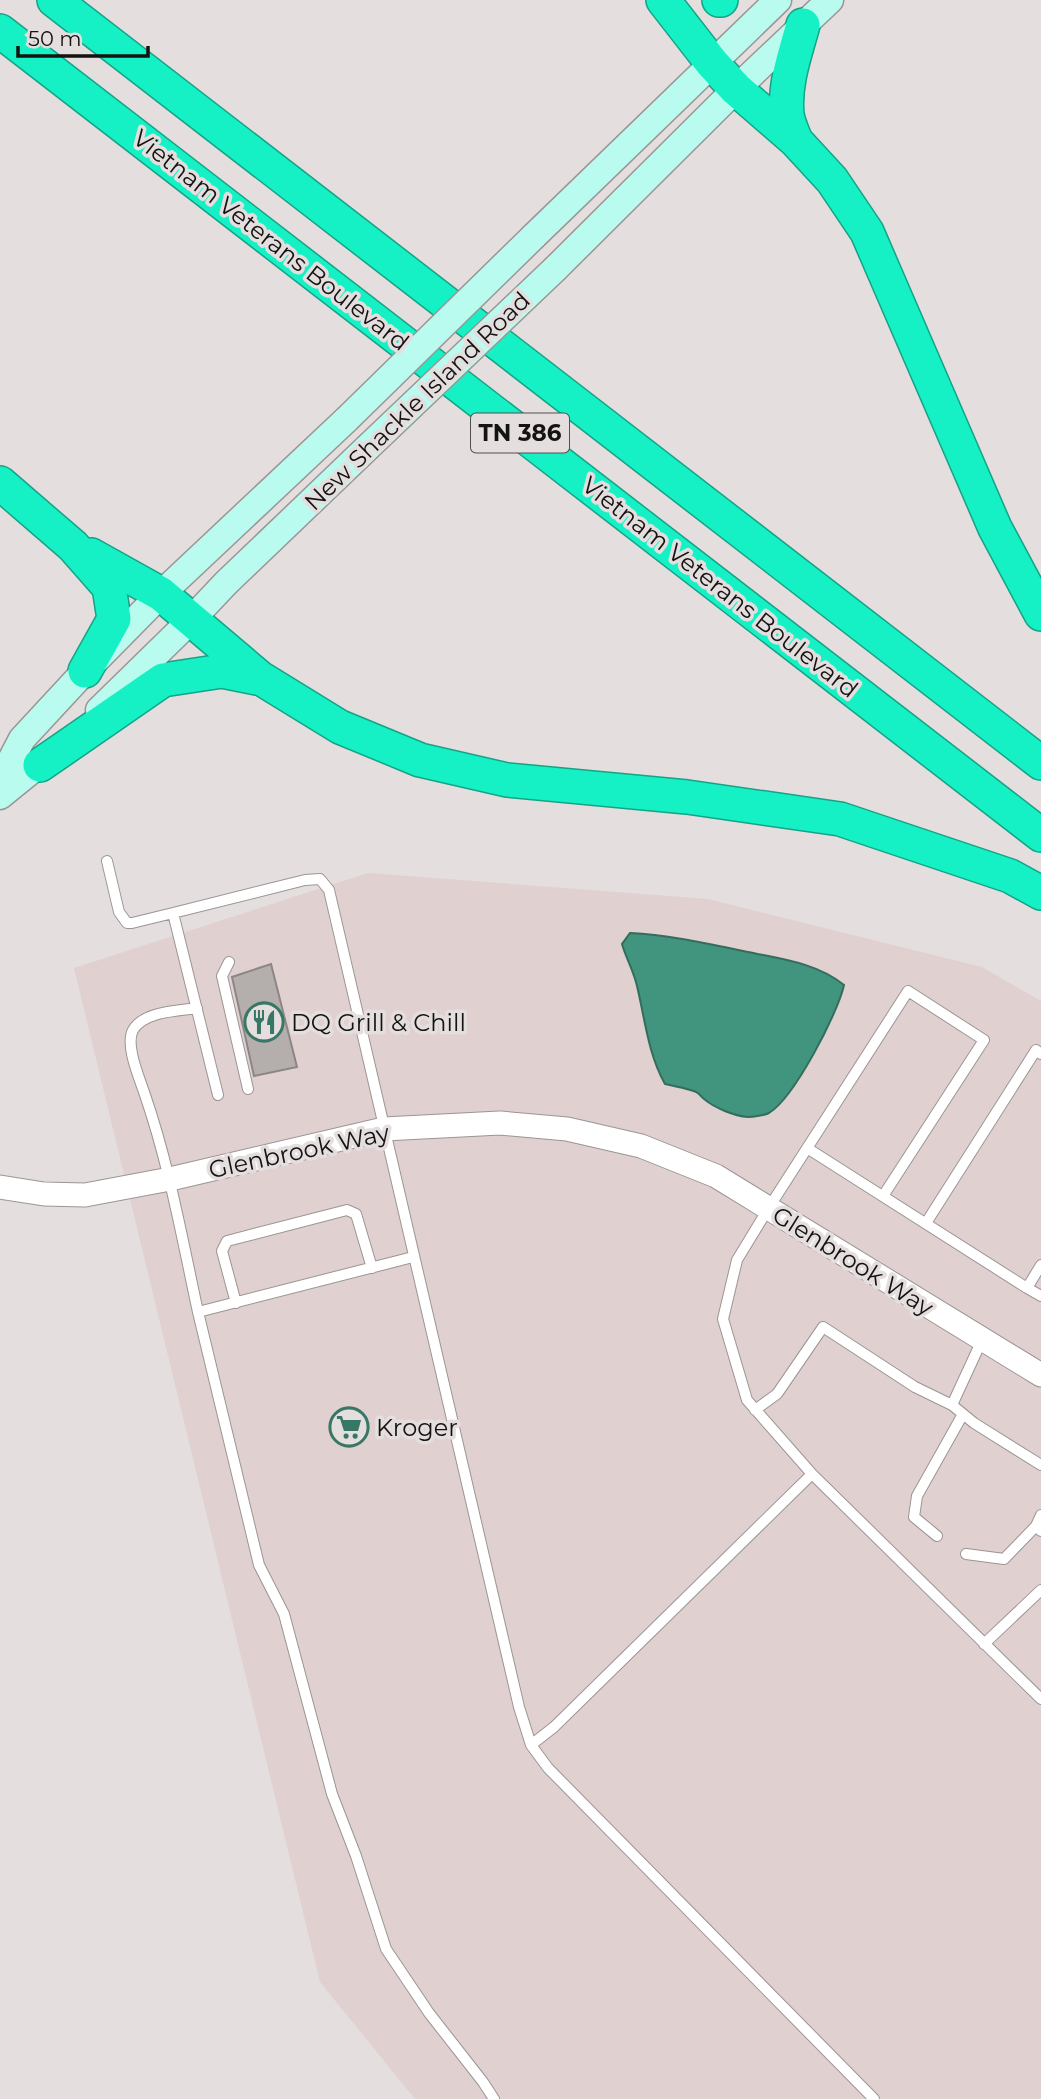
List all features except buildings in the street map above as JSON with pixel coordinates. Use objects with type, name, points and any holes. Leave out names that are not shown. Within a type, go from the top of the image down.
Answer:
[{"type":"highway","name":"TN 386","points":[[54,0],[1041,763]]},
{"type":"highway","points":[[663,0],[736,89],[796,141],[832,180],[867,232],[995,528],[1041,614]]},
{"type":"highway","points":[[796,141],[787,116],[788,92],[791,69],[803,26]]},
{"type":"highway","name":"Vietnam Veterans Boulevard","points":[[0,31],[1041,835]]},
{"type":"highway","points":[[0,483],[73,546],[109,587],[114,619],[85,671]]},
{"type":"highway","points":[[73,546],[161,594],[262,679],[340,727],[420,760],[507,780],[687,797],[840,820],[1010,876],[1041,893]]},
{"type":"highway","points":[[40,765],[163,680],[222,671],[262,679]]},
{"type":"main road","name":"New Shackle Island Road","points":[[0,781],[22,739],[161,594],[346,419],[778,0]]},
{"type":"main road","name":"New Shackle Island Road","points":[[0,796],[40,765],[106,704],[226,583],[556,268],[736,89],[830,0]]},
{"type":"street","name":"Glenbrook Way","points":[[0,1187],[44,1194],[85,1195],[170,1179],[384,1129],[500,1123],[567,1129],[642,1146],[716,1176],[1041,1375]]},
{"type":"lane","points":[[107,860],[119,912],[127,923],[305,880],[320,879],[329,890],[519,1707],[531,1745],[548,1768],[874,2099]]},
{"type":"lane","points":[[173,913],[218,1095]]},
{"type":"lane","points":[[229,962],[222,976],[248,1089]]},
{"type":"lane","points":[[883,1196],[984,1040],[908,991],[737,1260],[723,1318],[747,1400],[755,1410],[812,1474],[1041,1699]]},
{"type":"lane","points":[[197,1008],[145,1018],[133,1031],[131,1050],[170,1179],[198,1312],[259,1565],[284,1614],[332,1794],[356,1856],[386,1949],[429,2013],[494,2099]]},
{"type":"lane","points":[[926,1223],[1036,1050],[1041,1054]]},
{"type":"lane","points":[[807,1148],[1041,1296]]},
{"type":"lane","points":[[236,1303],[222,1251],[227,1241],[347,1210],[356,1214],[372,1268]]},
{"type":"lane","points":[[198,1312],[413,1257]]},
{"type":"lane","points":[[1027,1288],[1041,1265]]},
{"type":"lane","points":[[755,1410],[777,1394],[823,1327],[915,1387],[952,1405],[974,1423],[1041,1465]]},
{"type":"lane","points":[[952,1405],[982,1340]]},
{"type":"lane","points":[[937,1536],[914,1517],[917,1496],[963,1414]]},
{"type":"lane","points":[[531,1745],[554,1727],[812,1474]]},
{"type":"lane","points":[[966,1554],[1004,1559],[1038,1528],[1041,1515]]},
{"type":"lane","points":[[984,1644],[1041,1590]]},
{"type":"shaded area","points":[[368,873],[708,899],[982,967],[1041,1001],[1041,2099],[415,2099],[320,1982],[74,968]]},
{"type":"shaded area","points":[[630,933],[689,940],[786,960],[822,972],[844,985],[814,1054],[790,1091],[769,1113],[750,1117],[737,1115],[714,1105],[694,1091],[665,1084],[651,1049],[636,981],[622,944]]},
{"type":"place","name":"DQ Grill & Chill","points":[[264,1022]]},
{"type":"place","name":"Kroger","points":[[349,1427]]}]
